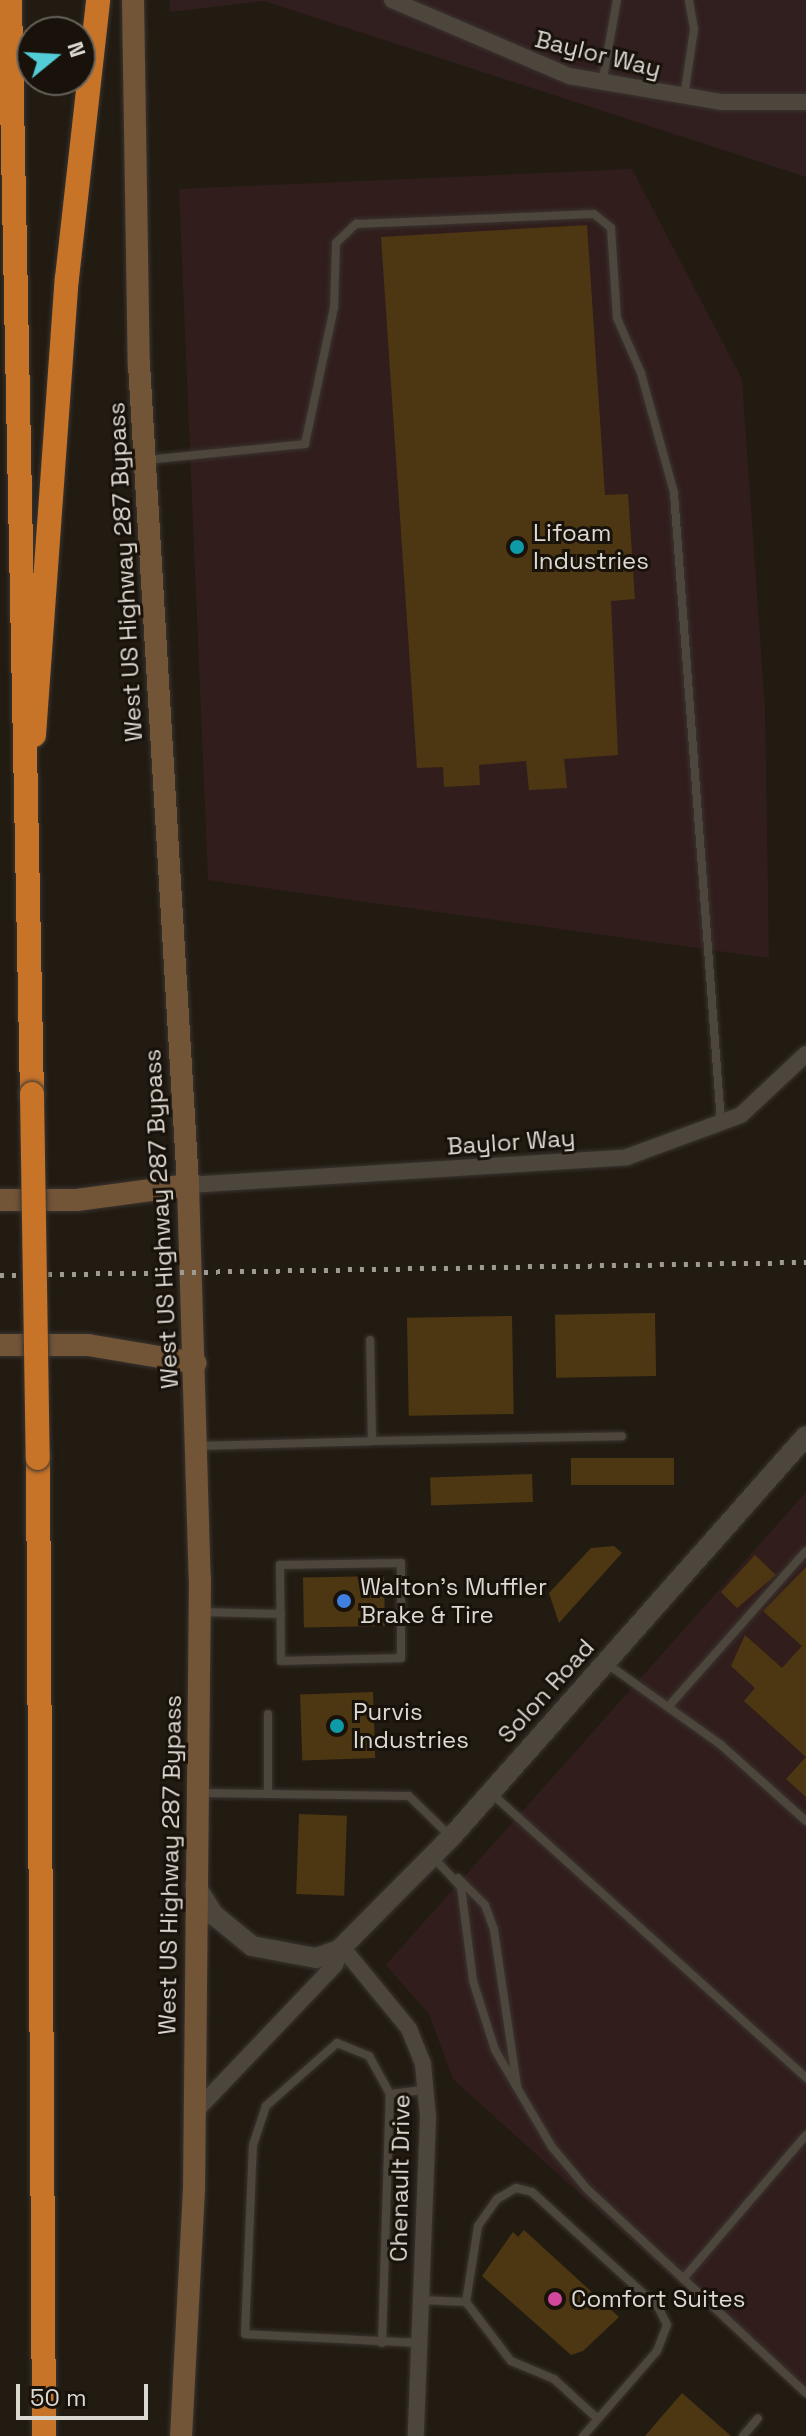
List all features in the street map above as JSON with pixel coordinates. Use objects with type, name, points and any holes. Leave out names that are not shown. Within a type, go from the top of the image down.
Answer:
[{"type":"highway","points":[[10,0],[38,1458],[44,2436]]},
{"type":"highway","points":[[25,752],[41,703],[67,278],[98,0]]},
{"type":"main road","name":"West US Highway 287 Bypass","points":[[133,0],[144,460],[188,1185],[197,1446],[199,1612],[194,2113],[181,2436]]},
{"type":"main road","points":[[0,1200],[77,1200],[188,1185]]},
{"type":"main road","points":[[0,1345],[88,1345],[195,1363]]},
{"type":"street","name":"Baylor Way","points":[[392,0],[514,58],[602,84],[684,97],[806,102]]},
{"type":"street","name":"Baylor Way","points":[[188,1185],[627,1157],[721,1125],[788,1077],[806,1054]]},
{"type":"street","name":"Solon Road","points":[[342,1947],[451,1837],[806,1436]]},
{"type":"street","points":[[195,1885],[214,1915],[252,1946],[316,1958],[342,1947]]},
{"type":"street","points":[[194,2113],[335,1965],[342,1947]]},
{"type":"street","name":"Chenault Drive","points":[[342,1947],[409,2029],[426,2090],[416,2436]]},
{"type":"lane","points":[[602,84],[617,0]]},
{"type":"lane","points":[[684,97],[693,60],[689,0]]},
{"type":"lane","points":[[144,460],[305,444],[334,307],[336,243],[356,224],[594,214],[611,228],[617,318],[641,373],[674,493],[721,1125]]},
{"type":"lane","points":[[370,1340],[372,1441]]},
{"type":"lane","points":[[197,1446],[622,1436]]},
{"type":"lane","points":[[668,1707],[806,1551]]},
{"type":"lane","points":[[401,1563],[401,1658],[281,1661],[281,1614],[280,1565],[401,1563]]},
{"type":"lane","points":[[199,1612],[281,1614]]},
{"type":"lane","points":[[606,1662],[720,1744],[806,1821]]},
{"type":"lane","points":[[268,1714],[268,1793]]},
{"type":"lane","points":[[196,1793],[409,1796],[451,1837]]},
{"type":"lane","points":[[490,1793],[806,2078]]},
{"type":"lane","points":[[432,1857],[485,1905],[494,1930],[517,2090]]},
{"type":"lane","points":[[451,1873],[461,1887],[479,2008],[517,2090],[587,2189],[806,2393]]},
{"type":"lane","points":[[382,2343],[390,2094],[369,2056],[337,2043],[266,2106],[253,2145],[245,2334],[382,2343],[420,2343]]},
{"type":"lane","points":[[390,2094],[426,2090]]},
{"type":"lane","points":[[683,2279],[806,2135]]},
{"type":"lane","points":[[583,2436],[598,2419],[657,2351],[667,2325],[658,2307],[532,2192],[516,2188],[497,2199],[478,2226],[466,2302],[473,2320],[511,2361],[554,2379],[598,2419]]},
{"type":"lane","points":[[422,2300],[466,2302]]},
{"type":"lane","points":[[743,2436],[758,2418]]},
{"type":"shaded area","points":[[170,0],[806,0],[806,177],[264,1],[170,12]]},
{"type":"shaded area","points":[[632,169],[742,379],[765,709],[769,958],[208,880],[179,189]]},
{"type":"shaded area","points":[[806,1492],[806,2399],[453,2079],[429,2014],[386,1965]]},
{"type":"building","name":"Lifoam Industries","points":[[587,225],[605,495],[628,494],[635,599],[611,601],[618,755],[564,759],[567,788],[529,790],[526,761],[479,765],[480,785],[444,787],[443,767],[417,768],[381,237]]},
{"type":"building","points":[[655,1313],[656,1376],[556,1378],[555,1315]]},
{"type":"building","points":[[512,1316],[514,1414],[409,1416],[407,1318]]},
{"type":"building","points":[[571,1458],[674,1458],[674,1485],[571,1485]]},
{"type":"building","points":[[532,1474],[533,1502],[431,1506],[430,1478]]},
{"type":"building","points":[[614,1546],[622,1553],[559,1623],[549,1593],[591,1548]]},
{"type":"building","points":[[755,1555],[776,1575],[737,1608],[721,1592]]},
{"type":"building","points":[[806,1567],[806,1757],[744,1701],[755,1688],[731,1666],[745,1635],[782,1668],[802,1646],[763,1611]]},
{"type":"building","name":"Walton's Muffler Brake & Tire","points":[[384,1576],[385,1626],[304,1627],[303,1577]]},
{"type":"building","name":"Purvis Industries","points":[[373,1692],[375,1758],[302,1761],[300,1695]]},
{"type":"building","points":[[806,1757],[806,1797],[786,1779]]},
{"type":"building","points":[[299,1814],[347,1816],[344,1896],[296,1894]]},
{"type":"building","name":"Comfort Suites","points":[[524,2230],[619,2317],[583,2351],[571,2355],[482,2276],[513,2232],[518,2237]]},
{"type":"building","points":[[682,2393],[731,2436],[645,2436]]},
{"type":"railway","points":[[0,1275],[806,1262]]},
{"type":"place","name":"Lifoam Industries","points":[[517,547]]},
{"type":"place","name":"Walton's Muffler Brake & Tire","points":[[344,1601]]},
{"type":"place","name":"Purvis Industries","points":[[337,1726]]},
{"type":"place","name":"Comfort Suites","points":[[555,2299]]}]
